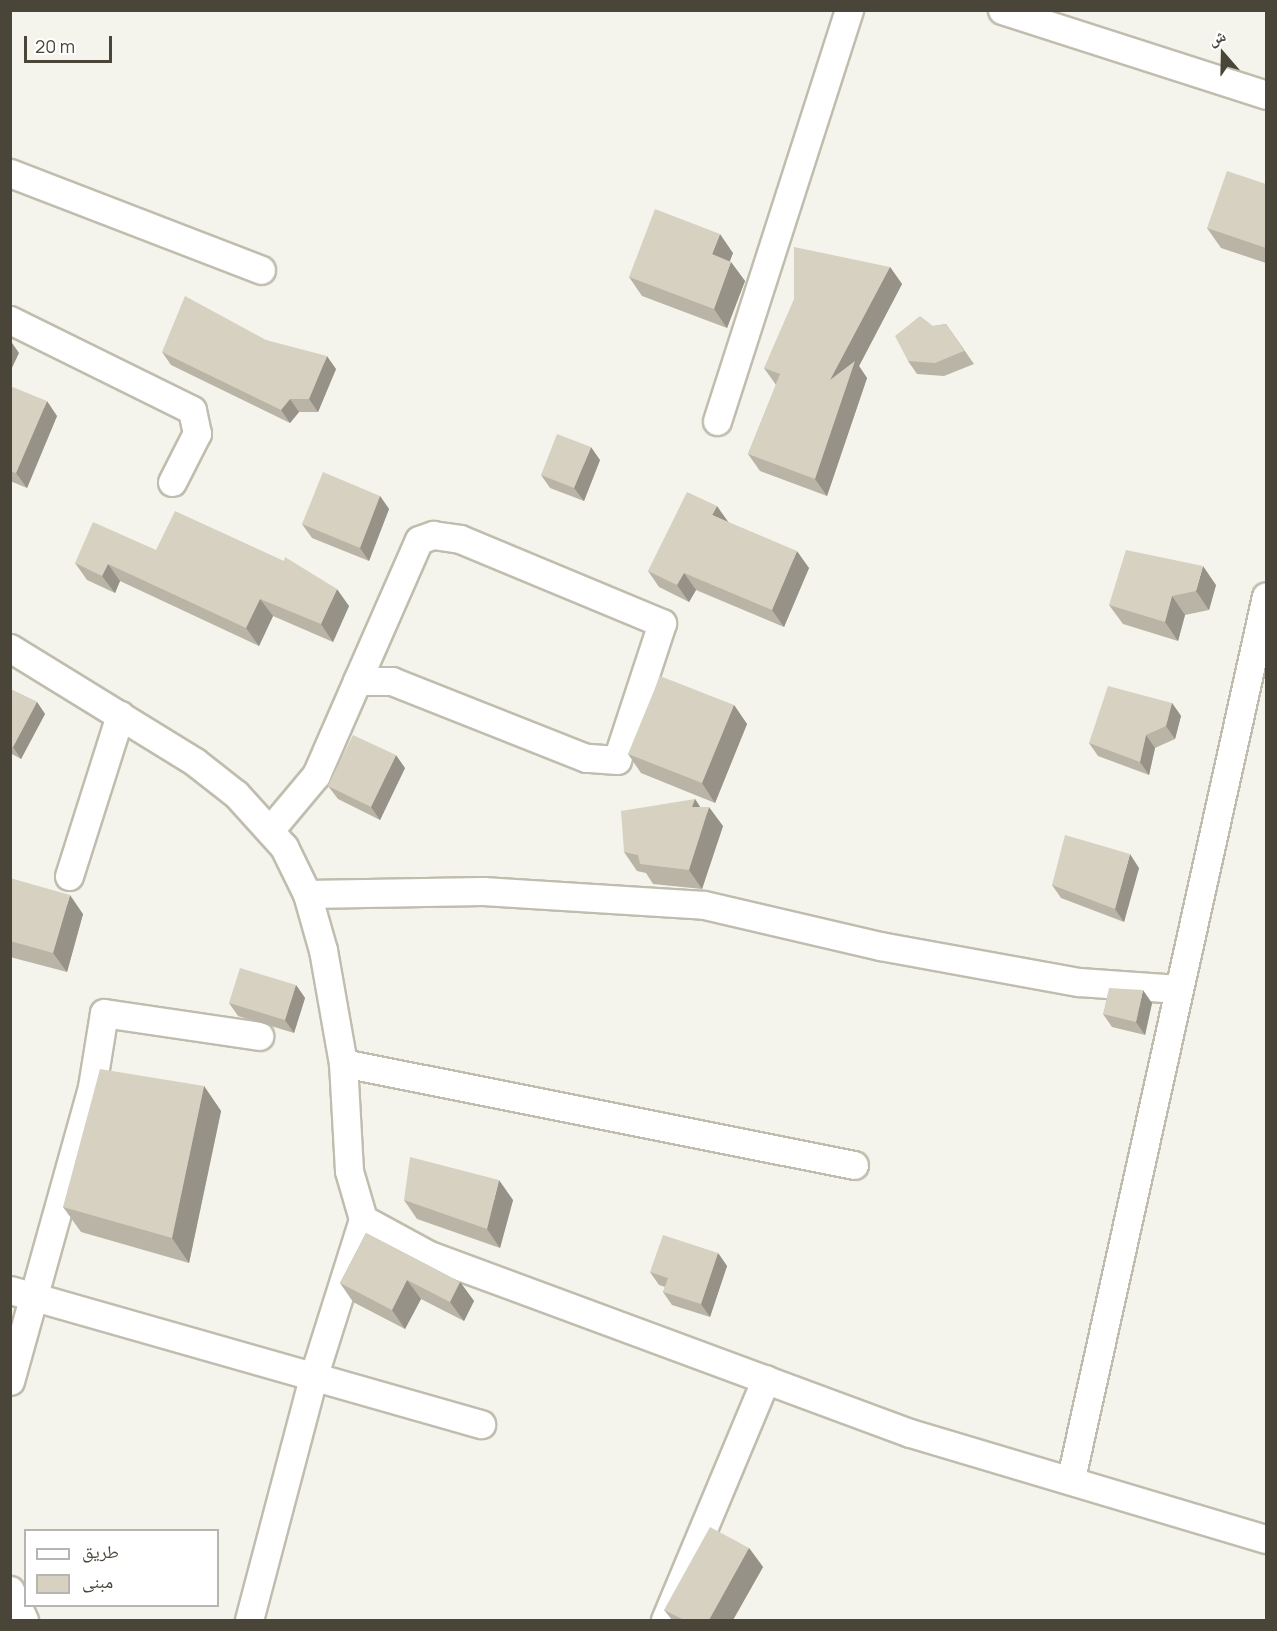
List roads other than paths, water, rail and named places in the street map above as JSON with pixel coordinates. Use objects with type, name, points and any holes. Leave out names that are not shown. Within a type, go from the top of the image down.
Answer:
[{"type":"street","points":[[717,421],[849,10]]},
{"type":"street","points":[[1002,10],[1266,95]]},
{"type":"street","points":[[10,173],[261,270]]},
{"type":"street","points":[[10,320],[192,410],[197,433],[172,482]]},
{"type":"street","points":[[270,830],[316,775],[357,681],[419,540],[433,535],[460,539],[662,623],[617,760],[586,758],[392,681],[357,681]]},
{"type":"street","points":[[1071,1478],[1266,596]]},
{"type":"street","points":[[10,648],[195,762],[270,830],[307,894],[323,950],[343,1063],[349,1171],[363,1219],[313,1378],[249,1620]]},
{"type":"street","points":[[69,876],[120,715]]},
{"type":"street","points":[[307,894],[483,891],[704,905],[880,946],[1078,982],[1179,989]]},
{"type":"street","points":[[10,1381],[20,1293],[92,1087],[104,1013],[260,1036]]},
{"type":"street","points":[[343,1063],[854,1165]]},
{"type":"street","points":[[363,1219],[429,1255],[910,1433],[1071,1478],[1266,1539]]},
{"type":"street","points":[[20,1293],[481,1424]]},
{"type":"street","points":[[665,1620],[766,1379]]},
{"type":"street","points":[[10,1590],[24,1620]]}]
